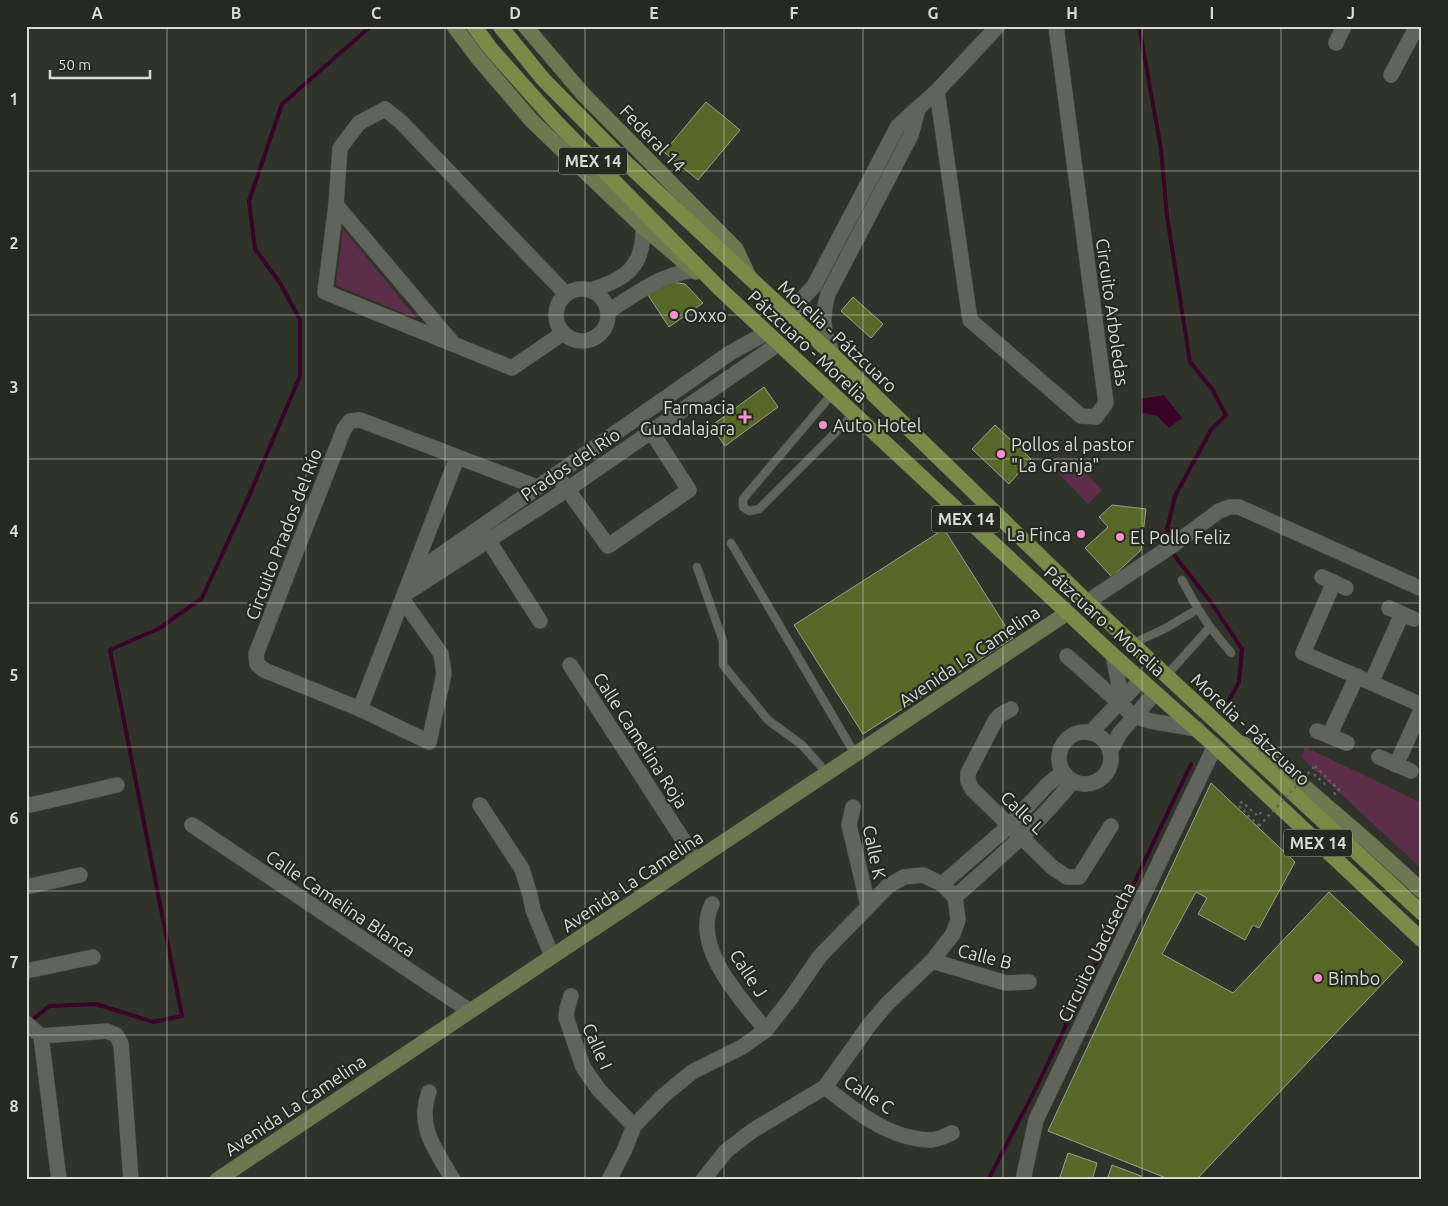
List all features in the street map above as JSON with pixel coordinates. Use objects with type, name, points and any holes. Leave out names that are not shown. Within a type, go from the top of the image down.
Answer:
[{"type":"main road","name":"Pátzcuaro - Morelia","points":[[474,26],[490,48],[557,123],[720,289],[1422,940]]},
{"type":"main road","name":"Morelia - Pátzcuaro","points":[[500,26],[543,79],[624,161],[835,357],[1087,602],[1422,912]]},
{"type":"street","points":[[454,26],[478,58],[532,121],[643,227],[693,270],[720,289]]},
{"type":"street","name":"Federal 14","points":[[525,26],[583,94],[736,250],[750,278]]},
{"type":"street","points":[[788,314],[814,286],[898,126],[937,90],[998,26]]},
{"type":"street","name":"Circuito Arboledas","points":[[937,90],[970,320],[1081,416],[1096,417],[1106,403],[1056,26]]},
{"type":"street","points":[[1336,43],[1344,26]]},
{"type":"street","points":[[1391,75],[1417,26]]},
{"type":"street","points":[[563,333],[512,368],[324,292],[336,205],[340,148],[360,123],[385,109],[401,122],[566,294]]},
{"type":"street","points":[[835,357],[827,342],[823,326],[828,294],[911,135],[918,109]]},
{"type":"street","points":[[336,205],[453,343]]},
{"type":"street","points":[[591,290],[600,295],[606,302],[609,311],[606,327],[594,339],[577,341],[563,333],[558,326],[556,318],[560,301],[566,294],[574,290],[591,290],[625,276],[640,256],[644,242],[643,227]]},
{"type":"street","points":[[822,269],[837,278]]},
{"type":"street","points":[[609,311],[664,277],[693,270]]},
{"type":"street","points":[[412,575],[484,535],[537,487],[557,475],[730,353],[766,333]]},
{"type":"street","name":"Prados del Río","points":[[404,597],[484,535],[568,489],[778,344]]},
{"type":"street","name":"Circuito Prados del Río","points":[[404,597],[441,654],[444,674],[430,742],[360,709],[264,670],[257,664],[256,654],[344,429],[350,421],[360,420],[537,487]]},
{"type":"street","points":[[557,475],[608,546],[689,490],[651,431]]},
{"type":"street","points":[[360,709],[457,458]]},
{"type":"street","points":[[1087,602],[1174,545],[1219,511],[1230,507],[1239,507],[1422,589]]},
{"type":"street","points":[[484,535],[540,621]]},
{"type":"street","points":[[1334,582],[1303,653],[1422,707],[1396,765]]},
{"type":"street","name":"Avenida La Camelina","points":[[217,1180],[1067,612]]},
{"type":"street","points":[[1371,683],[1402,614]]},
{"type":"street","points":[[1113,655],[1121,702]]},
{"type":"street","points":[[1067,656],[1121,702],[1134,716],[1150,721],[1196,729]]},
{"type":"street","name":"Calle Camelina Roja","points":[[570,665],[696,860]]},
{"type":"street","points":[[1347,743],[1323,733],[1357,676]]},
{"type":"street","points":[[1090,732],[1141,680]]},
{"type":"street","points":[[1110,752],[1120,733],[1155,693]]},
{"type":"street","name":"Calle L","points":[[1011,709],[1000,715],[995,721],[968,773],[968,781],[972,789],[1052,867],[1066,877],[1079,877],[1111,826]]},
{"type":"street","points":[[1081,732],[1090,732],[1103,739],[1110,752],[1111,761],[1109,769],[1098,782],[1080,785],[1067,777],[1059,764],[1061,747],[1066,740],[1081,732]]},
{"type":"street","points":[[1235,739],[1272,761],[1304,786],[1382,853],[1422,891]]},
{"type":"street","name":"Circuito Uacúsecha","points":[[1023,1180],[1036,1120],[1215,746]]},
{"type":"street","points":[[1379,757],[1411,772]]},
{"type":"street","points":[[942,884],[1009,826],[1047,785],[1067,777]]},
{"type":"street","points":[[955,897],[1022,837],[1061,797],[1067,777]]},
{"type":"street","points":[[26,806],[117,785]]},
{"type":"street","points":[[480,805],[522,869],[533,910],[552,956]]},
{"type":"street","name":"Calle K","points":[[854,808],[848,825],[868,905]]},
{"type":"street","name":"Calle Camelina Blanca","points":[[192,825],[470,1011]]},
{"type":"street","points":[[26,887],[80,875]]},
{"type":"street","points":[[609,1180],[624,1152],[634,1126],[663,1096],[692,1072],[742,1047],[766,1030],[820,956],[888,886],[904,877],[923,875],[942,884],[955,897],[958,920],[953,934],[932,961],[887,1004],[870,1024],[825,1087],[752,1131],[726,1151],[703,1180]]},
{"type":"street","name":"Calle J","points":[[712,904],[707,914],[706,923],[711,947],[729,984],[766,1030]]},
{"type":"street","points":[[26,971],[93,957]]},
{"type":"street","name":"Calle B","points":[[932,961],[1006,983],[1029,982]]},
{"type":"street","name":"Calle I","points":[[571,996],[566,1009],[566,1017],[583,1067],[599,1090],[634,1126]]},
{"type":"street","points":[[59,1180],[34,1029],[107,1032],[116,1036],[121,1044],[131,1180]]},
{"type":"street","name":"Calle C","points":[[825,1087],[862,1116],[884,1128],[912,1137],[931,1140],[952,1134]]},
{"type":"street","points":[[429,1092],[424,1105],[426,1132],[453,1180]]},
{"type":"lane","points":[[832,394],[743,499],[743,506],[750,511],[759,509],[854,414]]},
{"type":"lane","points":[[731,543],[855,754]]},
{"type":"lane","points":[[697,567],[723,641],[723,665],[768,720],[802,745],[827,773]]},
{"type":"lane","points":[[1182,580],[1210,627],[1231,653]]},
{"type":"lane","points":[[1132,644],[1166,628],[1198,609]]},
{"type":"lane","points":[[1166,676],[1210,627]]},
{"type":"path","points":[[1258,816],[1242,802],[1238,805],[1259,826],[1315,766],[1339,790],[1335,794],[1315,774]]},
{"type":"shaded area","points":[[343,229],[417,319],[336,285]]},
{"type":"shaded area","points":[[1164,395],[1182,418],[1169,428],[1157,416],[1142,413],[1141,399]]},
{"type":"shaded area","points":[[1072,458],[1102,490],[1088,504],[1057,472]]},
{"type":"shaded area","points":[[1305,747],[1422,803],[1422,869],[1301,757]]},
{"type":"building","points":[[706,102],[740,130],[698,180],[664,152]]},
{"type":"building","name":"Oxxo","points":[[672,282],[685,284],[703,303],[669,327],[648,295]]},
{"type":"building","points":[[853,297],[883,324],[871,338],[841,311]]},
{"type":"building","name":"Farmacia Guadalajara","points":[[764,387],[778,407],[725,446],[711,426]]},
{"type":"building","name":"Pollos al pastor \"La Granja\"","points":[[995,425],[1031,459],[1009,484],[972,449]]},
{"type":"building","name":"El Pollo Feliz","points":[[1112,505],[1146,509],[1141,550],[1112,577],[1085,548],[1108,527],[1099,517]]},
{"type":"building","points":[[944,529],[1013,638],[863,734],[794,625]]},
{"type":"building","name":"Bimbo","points":[[1211,783],[1295,862],[1259,928],[1253,925],[1245,940],[1198,914],[1207,898],[1196,892],[1162,954],[1233,993],[1329,892],[1403,962],[1196,1180],[1171,1180],[1048,1131]]},
{"type":"building","points":[[1068,1153],[1097,1163],[1092,1180],[1059,1180]]},
{"type":"building","points":[[1112,1165],[1141,1176],[1140,1180],[1107,1180]]},
{"type":"waterway","points":[[30,1022],[49,1006],[96,1004],[153,1022],[182,1016],[110,650],[160,628],[202,598],[249,496],[300,376],[300,320],[280,283],[255,249],[249,201],[282,104],[371,26]]},
{"type":"waterway","points":[[1139,26],[1161,149],[1167,216],[1190,362],[1212,389],[1226,415],[1211,430],[1175,496],[1167,530],[1170,544]]},
{"type":"waterway","points":[[1171,551],[1210,601],[1242,649],[1239,682],[1227,704]]},
{"type":"waterway","points":[[988,1180],[1037,1086],[1191,764]]},
{"type":"place","name":"Oxxo","points":[[674,315]]},
{"type":"place","name":"Farmacia Guadalajara","points":[[745,417]]},
{"type":"place","name":"Auto Hotel","points":[[823,425]]},
{"type":"place","name":"Pollos al pastor \"La Granja\"","points":[[1001,454]]},
{"type":"place","name":"La Finca","points":[[1081,534]]},
{"type":"place","name":"El Pollo Feliz","points":[[1120,537]]},
{"type":"place","name":"Bimbo","points":[[1318,978]]}]
